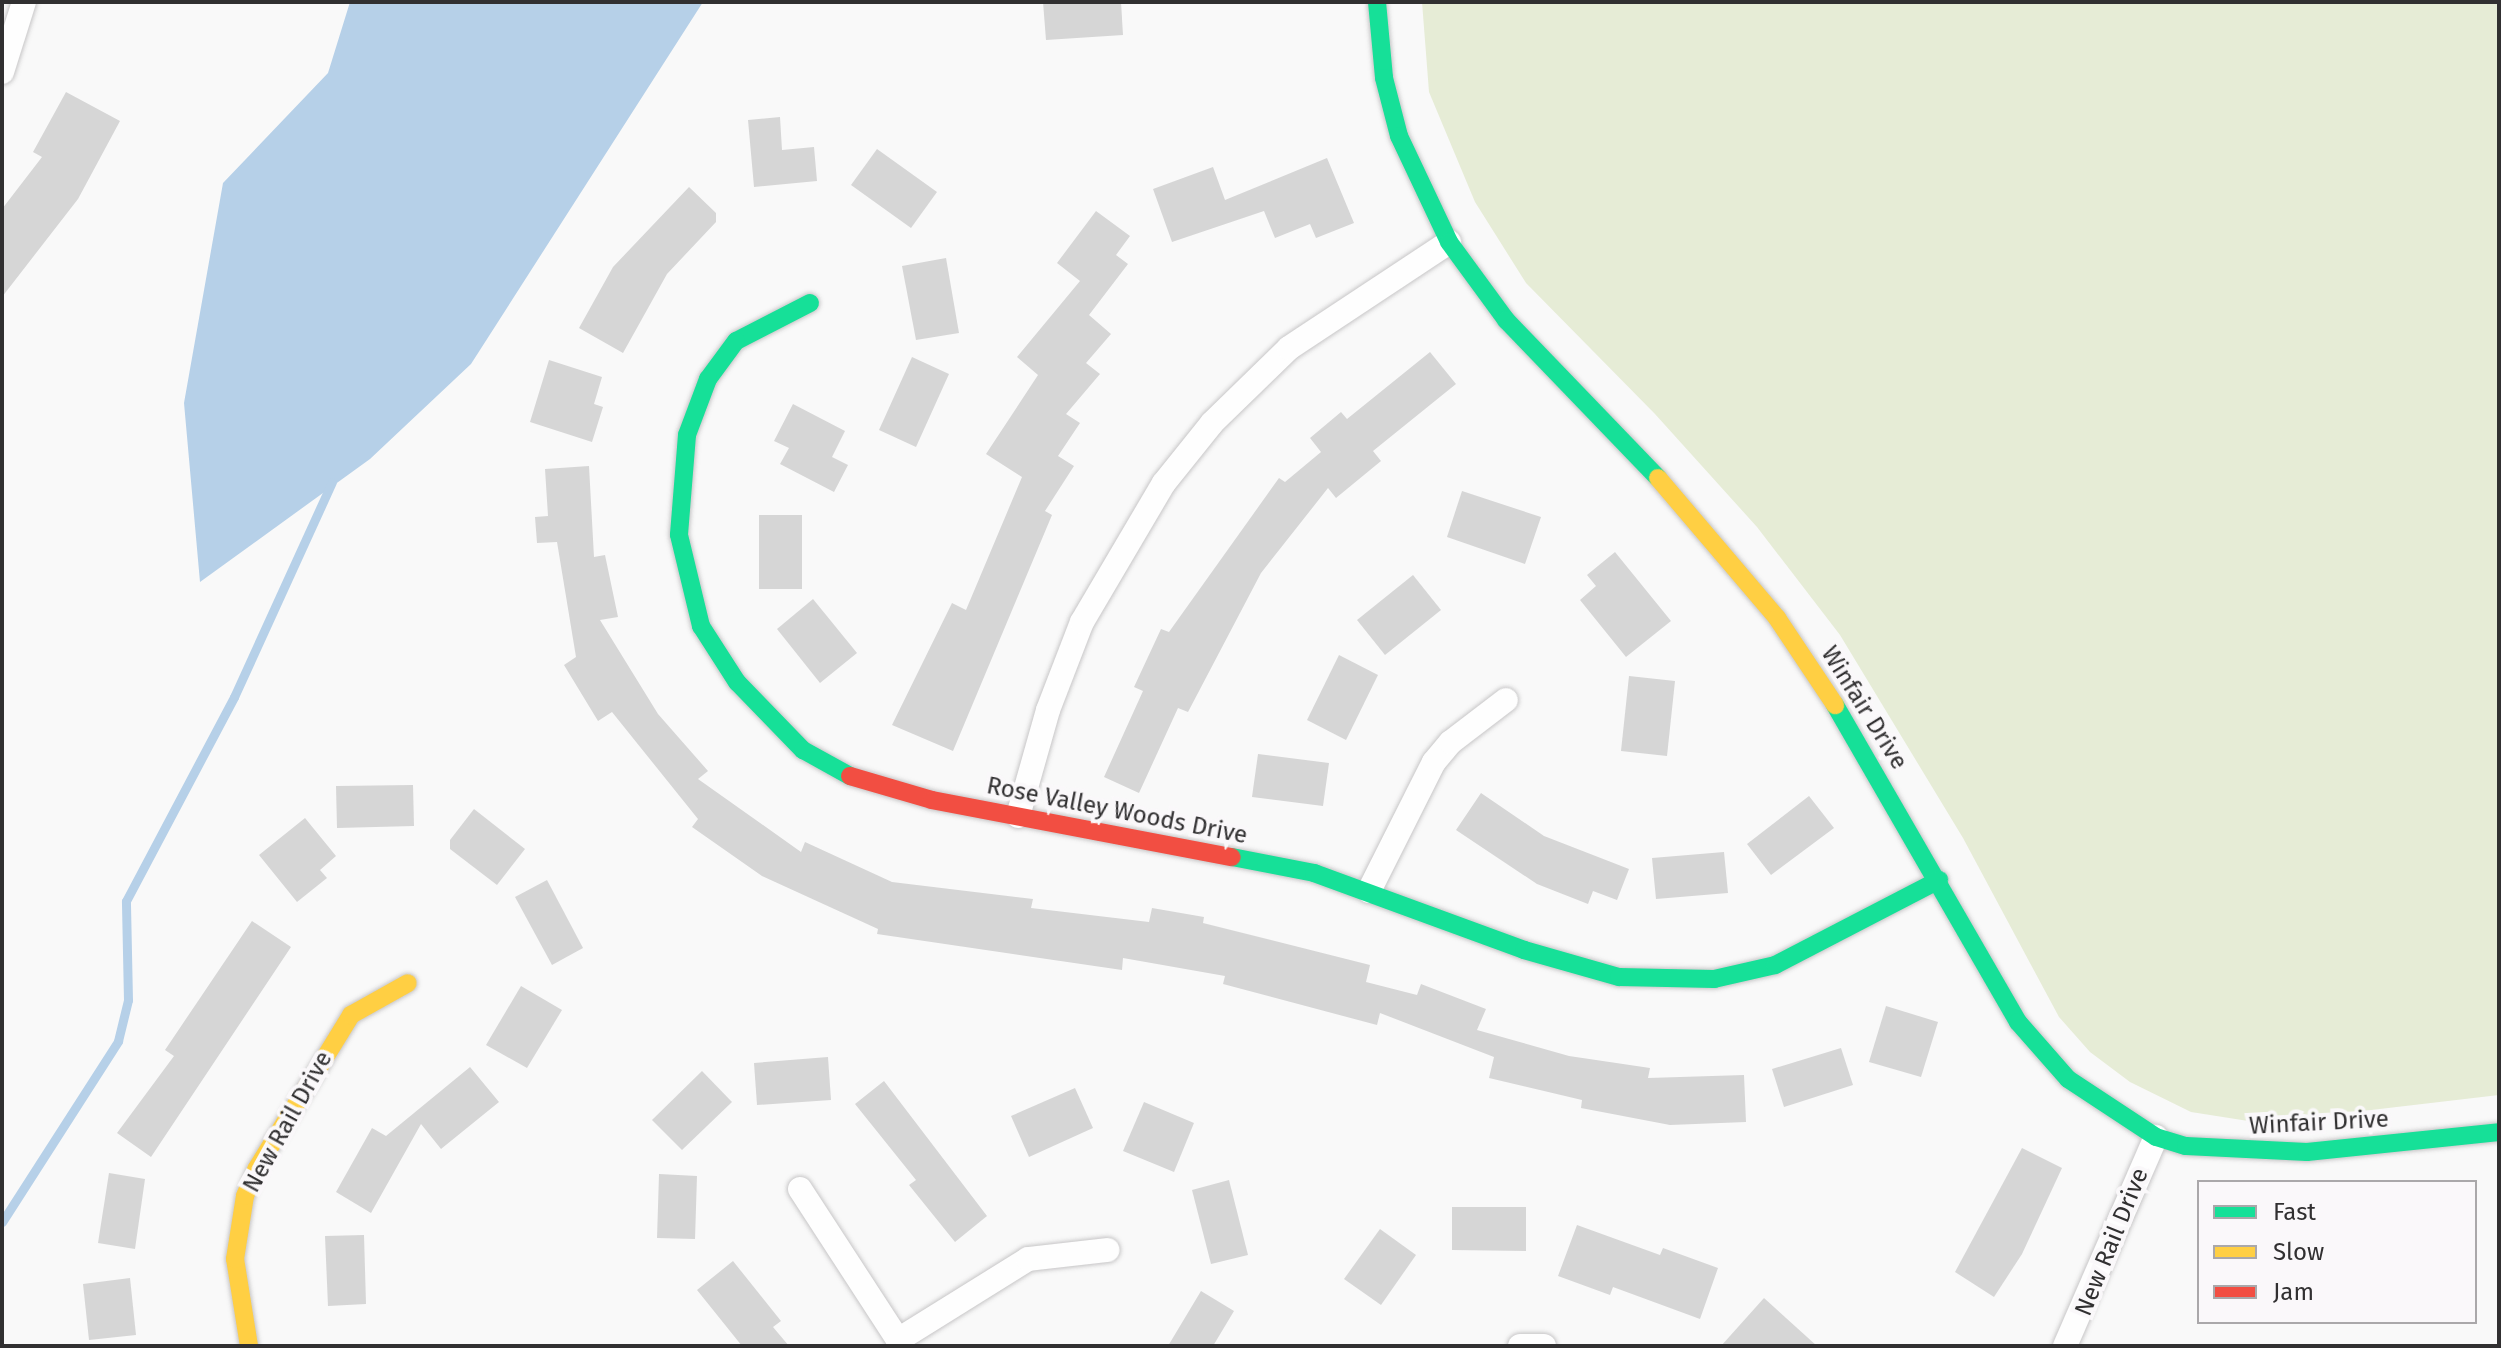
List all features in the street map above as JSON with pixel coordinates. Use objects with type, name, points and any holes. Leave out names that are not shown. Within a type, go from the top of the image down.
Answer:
[{"type":"street","points":[[2,72],[24,2]]},
{"type":"street","name":"Winfair Drive","points":[[1377,2],[1384,78],[1399,136],[1449,242],[1506,320],[1667,487],[1777,618],[1846,721],[2018,1022],[2043,1054],[2104,1107],[2156,1137],[2235,1152],[2307,1152],[2499,1132]]},
{"type":"street","points":[[1018,816],[1048,710],[1082,622],[1164,483],[1212,423],[1289,348],[1449,242]]},
{"type":"street","name":"Rose Valley Woods Drive","points":[[810,303],[736,341],[708,379],[692,420],[682,465],[679,535],[701,626],[754,705],[817,758],[891,791],[1314,873],[1581,968],[1619,977],[1683,981],[1775,965],[1939,880]]},
{"type":"street","points":[[1369,891],[1434,762],[1506,700]]},
{"type":"street","name":"New Rail Drive","points":[[249,1346],[235,1259],[245,1196],[257,1168],[351,1015],[408,983]]},
{"type":"street","name":"New Rail Drive","points":[[2065,1346],[2156,1137]]},
{"type":"street","points":[[800,1189],[900,1343],[1028,1259],[1107,1250]]},
{"type":"street","points":[[1520,1346],[1544,1346]]},
{"type":"green space","points":[[1422,2],[2499,2],[2499,1095],[2261,1123],[2191,1112],[2130,1082],[2090,1052],[2059,1017],[1963,838],[1840,635],[1757,527],[1655,414],[1526,283],[1475,202],[1429,92]]},
{"type":"water","points":[[350,2],[703,2],[471,364],[370,459],[200,582],[184,403],[223,183],[328,73]]},
{"type":"building","points":[[1043,2],[1121,2],[1123,35],[1046,40]]},
{"type":"building","points":[[66,92],[120,121],[78,199],[2,297],[2,209],[42,157],[33,152]]},
{"type":"building","points":[[780,117],[782,150],[814,147],[817,181],[754,187],[748,120]]},
{"type":"building","points":[[877,149],[937,192],[911,228],[851,185]]},
{"type":"building","points":[[1327,158],[1354,223],[1316,238],[1310,224],[1275,238],[1264,211],[1172,242],[1153,189],[1213,167],[1225,200]]},
{"type":"building","points":[[689,187],[716,213],[716,222],[667,274],[623,353],[579,328],[613,267]]},
{"type":"building","points":[[1096,211],[1130,236],[1116,255],[1128,264],[1089,315],[1111,334],[1086,363],[1100,374],[1066,414],[1080,423],[1058,456],[1074,466],[1045,511],[1052,515],[953,751],[892,725],[952,603],[966,610],[1022,477],[986,454],[1038,375],[1017,357],[1080,281],[1057,263]]},
{"type":"building","points":[[946,258],[959,333],[916,340],[902,266]]},
{"type":"building","points":[[1430,352],[1456,384],[1373,451],[1381,461],[1336,498],[1328,488],[1261,573],[1188,712],[1178,708],[1139,793],[1104,777],[1143,691],[1134,687],[1161,629],[1169,632],[1279,478],[1285,482],[1321,452],[1310,438],[1341,412],[1347,419]]},
{"type":"building","points":[[912,357],[949,374],[916,447],[879,430]]},
{"type":"building","points":[[549,360],[602,377],[594,404],[603,407],[592,442],[530,422]]},
{"type":"building","points":[[793,404],[845,431],[832,457],[848,465],[834,492],[780,464],[789,448],[774,441]]},
{"type":"building","points":[[589,466],[594,557],[605,555],[618,617],[600,620],[658,714],[708,771],[698,779],[801,852],[805,842],[892,882],[1033,899],[1031,908],[1149,922],[1152,908],[1204,917],[1203,923],[1370,965],[1366,982],[1417,995],[1421,984],[1486,1009],[1477,1030],[1569,1056],[1650,1068],[1648,1078],[1744,1075],[1746,1122],[1670,1125],[1581,1108],[1582,1100],[1489,1078],[1494,1057],[1380,1013],[1377,1025],[1223,984],[1225,976],[1123,958],[1122,970],[877,934],[878,929],[762,876],[692,827],[698,819],[612,712],[598,721],[564,665],[576,657],[557,542],[537,543],[535,517],[548,516],[545,469]]},
{"type":"building","points":[[1462,491],[1541,517],[1525,564],[1447,537]]},
{"type":"building","points":[[759,515],[802,515],[802,589],[759,589]]},
{"type":"building","points":[[1615,552],[1671,621],[1626,657],[1580,600],[1596,586],[1587,575]]},
{"type":"building","points":[[1413,575],[1441,610],[1385,655],[1357,620]]},
{"type":"building","points":[[813,599],[857,653],[820,683],[777,629]]},
{"type":"building","points":[[1339,655],[1378,675],[1346,740],[1307,720]]},
{"type":"building","points":[[1629,676],[1675,681],[1667,756],[1621,751]]},
{"type":"building","points":[[1258,754],[1329,763],[1323,806],[1252,797]]},
{"type":"building","points":[[413,785],[414,826],[337,828],[336,786]]},
{"type":"building","points":[[1481,793],[1544,836],[1629,869],[1617,900],[1593,891],[1588,904],[1537,884],[1456,830]]},
{"type":"building","points":[[1809,796],[1834,828],[1771,875],[1747,844]]},
{"type":"building","points":[[474,809],[525,849],[497,885],[450,849],[450,840]]},
{"type":"building","points":[[305,818],[336,856],[320,870],[327,878],[297,902],[259,855]]},
{"type":"building","points":[[1724,852],[1728,893],[1656,899],[1652,858]]},
{"type":"building","points":[[547,880],[583,948],[552,965],[515,897]]},
{"type":"building","points":[[252,921],[291,947],[151,1157],[117,1133],[174,1056],[165,1050]]},
{"type":"building","points":[[521,986],[562,1010],[527,1068],[486,1045]]},
{"type":"building","points":[[1886,1006],[1938,1022],[1921,1077],[1869,1062]]},
{"type":"building","points":[[1841,1048],[1853,1085],[1784,1107],[1772,1069]]},
{"type":"building","points":[[828,1057],[831,1100],[757,1105],[754,1063]]},
{"type":"building","points":[[470,1067],[499,1102],[441,1149],[421,1124],[371,1213],[336,1192],[372,1128],[386,1136]]},
{"type":"building","points":[[702,1071],[732,1102],[682,1150],[652,1120]]},
{"type":"building","points":[[884,1081],[987,1216],[955,1242],[909,1185],[916,1180],[855,1104]]},
{"type":"building","points":[[1075,1088],[1093,1128],[1029,1157],[1011,1116]]},
{"type":"building","points":[[1144,1102],[1194,1123],[1174,1172],[1123,1151]]},
{"type":"building","points":[[2022,1148],[2062,1168],[2022,1254],[1994,1297],[1955,1272]]},
{"type":"building","points":[[109,1173],[145,1179],[135,1249],[98,1243]]},
{"type":"building","points":[[659,1174],[697,1176],[695,1239],[657,1238]]},
{"type":"building","points":[[1229,1180],[1248,1255],[1211,1264],[1192,1190]]},
{"type":"building","points":[[1452,1207],[1526,1207],[1526,1251],[1452,1250]]},
{"type":"building","points":[[1577,1225],[1660,1255],[1663,1248],[1718,1268],[1700,1319],[1613,1287],[1610,1295],[1558,1276]]},
{"type":"building","points":[[1380,1229],[1416,1255],[1381,1305],[1344,1279]]},
{"type":"building","points":[[364,1235],[366,1304],[328,1306],[325,1236]]},
{"type":"building","points":[[733,1261],[781,1321],[773,1327],[789,1346],[742,1346],[697,1290]]},
{"type":"building","points":[[130,1278],[136,1335],[89,1340],[83,1284]]},
{"type":"building","points":[[1201,1291],[1234,1311],[1213,1346],[1168,1346]]},
{"type":"building","points":[[1764,1298],[1817,1346],[1721,1346]]},
{"type":"waterway","points":[[2,1222],[118,1041],[128,1000],[126,901],[234,697],[332,482]]},
{"type":"traffic: fast","points":[[1377,2],[1384,78],[1399,136],[1449,242],[1506,320],[1658,478]]},
{"type":"traffic: fast","points":[[810,303],[736,341],[708,379],[687,435],[679,535],[701,626],[737,682],[803,750],[850,776]]},
{"type":"traffic: fast","points":[[1835,705],[2018,1022],[2068,1079],[2156,1137],[2186,1146],[2307,1152],[2499,1132]]},
{"type":"traffic: fast","points":[[1232,857],[1314,873],[1524,950],[1619,977],[1714,979],[1775,965],[1939,880]]},
{"type":"traffic: slow","points":[[1658,478],[1777,618],[1835,705]]},
{"type":"traffic: slow","points":[[249,1346],[235,1259],[245,1196],[257,1168],[351,1015],[408,983]]},
{"type":"traffic: jam","points":[[850,776],[932,800],[1232,857]]}]
